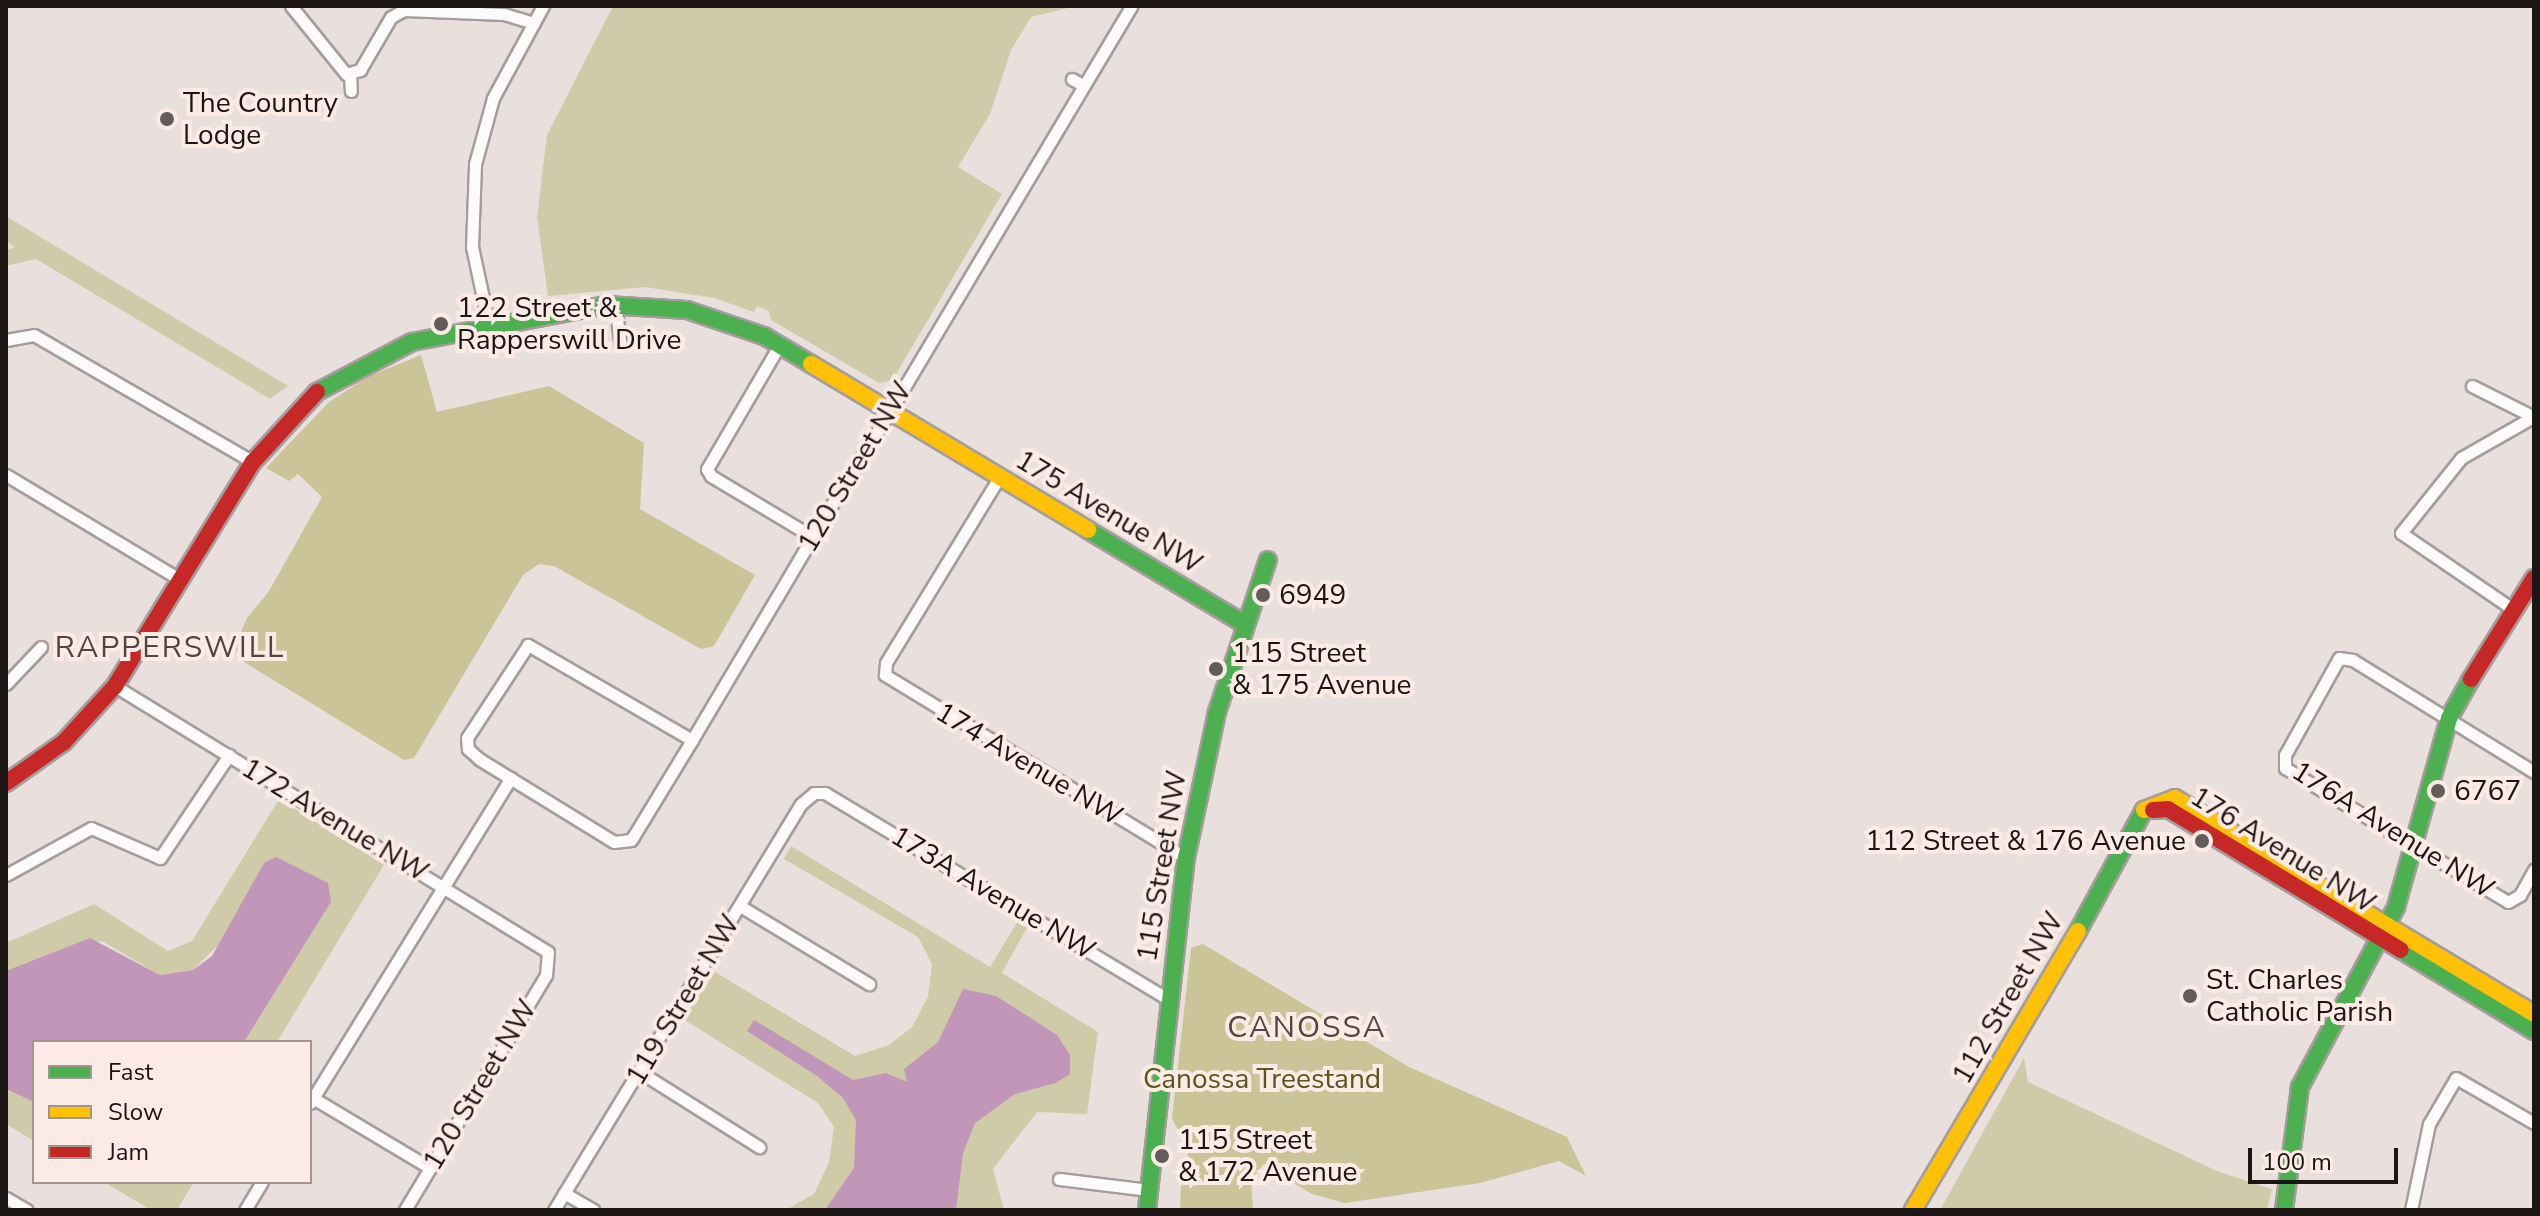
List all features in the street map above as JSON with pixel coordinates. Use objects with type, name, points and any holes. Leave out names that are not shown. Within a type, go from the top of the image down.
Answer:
[{"type":"street","points":[[291,6],[337,69],[350,74],[360,70],[391,17],[404,10],[504,14],[534,23]]},
{"type":"street","points":[[489,326],[472,247],[475,164],[493,98],[543,6]]},
{"type":"street","name":"120 Street NW","points":[[511,778],[623,844],[631,840],[890,411],[1078,82],[1131,6]]},
{"type":"street","points":[[350,74],[351,91]]},
{"type":"street","points":[[615,305],[620,342]]},
{"type":"street","name":"175 Avenue NW","points":[[6,783],[64,742],[115,686],[253,462],[288,418],[340,375],[412,342],[615,305],[709,315],[780,344],[1243,623]]},
{"type":"street","points":[[6,340],[34,335],[253,462]]},
{"type":"street","points":[[780,344],[707,469],[711,476],[813,537]]},
{"type":"street","points":[[2472,386],[2534,417]]},
{"type":"street","points":[[2511,608],[2401,533],[2461,458],[2534,417]]},
{"type":"street","points":[[6,475],[179,579]]},
{"type":"street","name":"174 Avenue NW","points":[[1000,476],[886,663],[885,675],[895,684],[1186,858]]},
{"type":"street","name":"115 Street NW","points":[[1147,1210],[1186,858],[1204,762],[1243,623],[1268,560]]},
{"type":"street","points":[[2284,1210],[2300,1087],[2384,934],[2414,849],[2449,718],[2511,608],[2534,578]]},
{"type":"street","points":[[430,1168],[312,1100],[511,778],[468,749],[469,733],[528,645],[692,740]]},
{"type":"street","points":[[6,684],[41,647]]},
{"type":"street","name":"176A Avenue NW","points":[[2449,718],[2347,659],[2339,658],[2285,755],[2285,768],[2414,849],[2508,902],[2520,895],[2534,870]]},
{"type":"street","name":"172 Avenue NW","points":[[115,686],[542,946],[551,958]]},
{"type":"street","points":[[2449,718],[2534,772]]},
{"type":"street","points":[[6,875],[91,828],[160,858],[229,755]]},
{"type":"street","name":"119 Street NW","points":[[554,1210],[801,804],[814,793]]},
{"type":"street","name":"173A Avenue NW","points":[[814,793],[838,801],[1169,1000]]},
{"type":"street","name":"176 Avenue NW","points":[[2144,810],[2175,798],[2534,1031]]},
{"type":"street","name":"112 Street NW","points":[[1913,1210],[2037,1006],[2144,810]]},
{"type":"street","points":[[740,906],[869,984]]},
{"type":"street","name":"176 Avenue NW","points":[[2384,934],[2534,1014]]},
{"type":"street","name":"120 Street NW","points":[[405,1210],[546,975],[551,958]]},
{"type":"street","points":[[640,1072],[759,1147]]},
{"type":"street","points":[[2411,1210],[2425,1138],[2446,1089],[2456,1078],[2534,1123]]},
{"type":"street","points":[[1059,1179],[1149,1190]]},
{"type":"street","points":[[245,1210],[261,1184]]},
{"type":"street","points":[[564,1193],[593,1210]]},
{"type":"street","points":[[6,1198],[27,1210]]},
{"type":"shaded area","points":[[613,6],[1076,6],[1031,17],[1011,50],[990,114],[958,167],[1002,194],[892,381],[879,383],[771,320],[769,311],[757,306],[754,312],[714,298],[645,287],[548,296],[537,217],[547,135]]},
{"type":"shaded area","points":[[6,216],[288,386],[270,399],[36,259],[6,266],[6,250],[15,247],[6,241]]},
{"type":"shaded area","points":[[279,799],[384,865],[278,1040],[245,1040],[331,902],[264,863],[224,939],[193,970],[160,975],[102,941],[6,971],[6,943],[94,904],[168,951],[192,941]]},
{"type":"shaded area","points":[[791,846],[990,967],[1018,921],[1028,926],[1002,973],[1098,1032],[1087,1114],[1037,1112],[993,1169],[1004,1210],[786,1210],[814,1194],[829,1162],[834,1127],[818,1103],[683,1019],[715,972],[855,1056],[889,1045],[912,1027],[928,997],[932,964],[918,937],[784,859]]},
{"type":"shaded area","points":[[276,857],[328,883],[331,902],[245,1040],[32,1040],[32,1101],[6,1089],[6,971],[90,938],[160,975],[193,970],[212,956],[264,863]]},
{"type":"shaded area","points":[[963,989],[996,996],[1057,1035],[1070,1055],[1070,1074],[1056,1083],[1015,1094],[975,1123],[963,1153],[956,1210],[825,1210],[854,1168],[856,1120],[843,1098],[817,1076],[747,1031],[754,1020],[853,1080],[886,1073],[907,1082],[904,1069],[938,1042]]},
{"type":"shaded area","points":[[2024,1058],[2028,1082],[2219,1172],[2272,1189],[2267,1210],[1940,1210]]},
{"type":"shaded area","points":[[6,1089],[32,1101],[32,1140],[6,1124]]},
{"type":"shaded area","points":[[107,1184],[193,1184],[177,1210],[151,1210]]},
{"type":"green space","points":[[421,355],[437,412],[549,386],[644,443],[640,509],[755,575],[714,646],[701,649],[554,566],[539,564],[523,575],[414,758],[404,760],[244,662],[234,648],[247,618],[269,591],[322,497],[298,474],[289,481],[266,468],[329,402],[367,377]]},
{"type":"green space","name":"Canossa Treestand","points":[[1203,944],[1409,1067],[1567,1137],[1586,1176],[1559,1161],[1480,1183],[1345,1203],[1312,1194],[1290,1181],[1276,1164],[1264,1164],[1251,1179],[1253,1210],[1180,1210],[1181,1186],[1193,1175],[1185,1142],[1172,1119],[1191,948]]},
{"type":"traffic: fast","points":[[317,392],[412,342],[606,305],[687,310],[764,336],[811,364]]},
{"type":"traffic: fast","points":[[1088,530],[1243,623]]},
{"type":"traffic: fast","points":[[1147,1210],[1186,858],[1217,712],[1268,560]]},
{"type":"traffic: fast","points":[[2284,1210],[2300,1087],[2396,907],[2449,718],[2471,679]]},
{"type":"traffic: fast","points":[[2078,931],[2144,810]]},
{"type":"traffic: fast","points":[[2401,950],[2534,1031]]},
{"type":"traffic: slow","points":[[811,364],[1088,530]]},
{"type":"traffic: slow","points":[[2144,810],[2175,798],[2534,1014]]},
{"type":"traffic: slow","points":[[1913,1210],[2078,931]]},
{"type":"traffic: jam","points":[[6,783],[64,742],[115,686],[253,462],[317,392]]},
{"type":"traffic: jam","points":[[2471,679],[2534,578]]},
{"type":"traffic: jam","points":[[2153,810],[2168,809],[2401,950]]},
{"type":"place","name":"The Country Lodge","points":[[167,119]]},
{"type":"place","name":"122 Street & Rapperswill Drive","points":[[441,324]]},
{"type":"place","name":"6949","points":[[1263,595]]},
{"type":"place","name":"115 Street & 175 Avenue","points":[[1216,669]]},
{"type":"place","name":"6767","points":[[2438,791]]},
{"type":"place","name":"112 Street & 176 Avenue","points":[[2202,841]]},
{"type":"place","name":"St. Charles Catholic Parish","points":[[2190,996]]},
{"type":"place","name":"115 Street & 172 Avenue","points":[[1162,1156]]},
{"type":"district","name":"RAPPERSWILL","points":[[170,648]]},
{"type":"district","name":"CANOSSA","points":[[1307,1028]]}]
